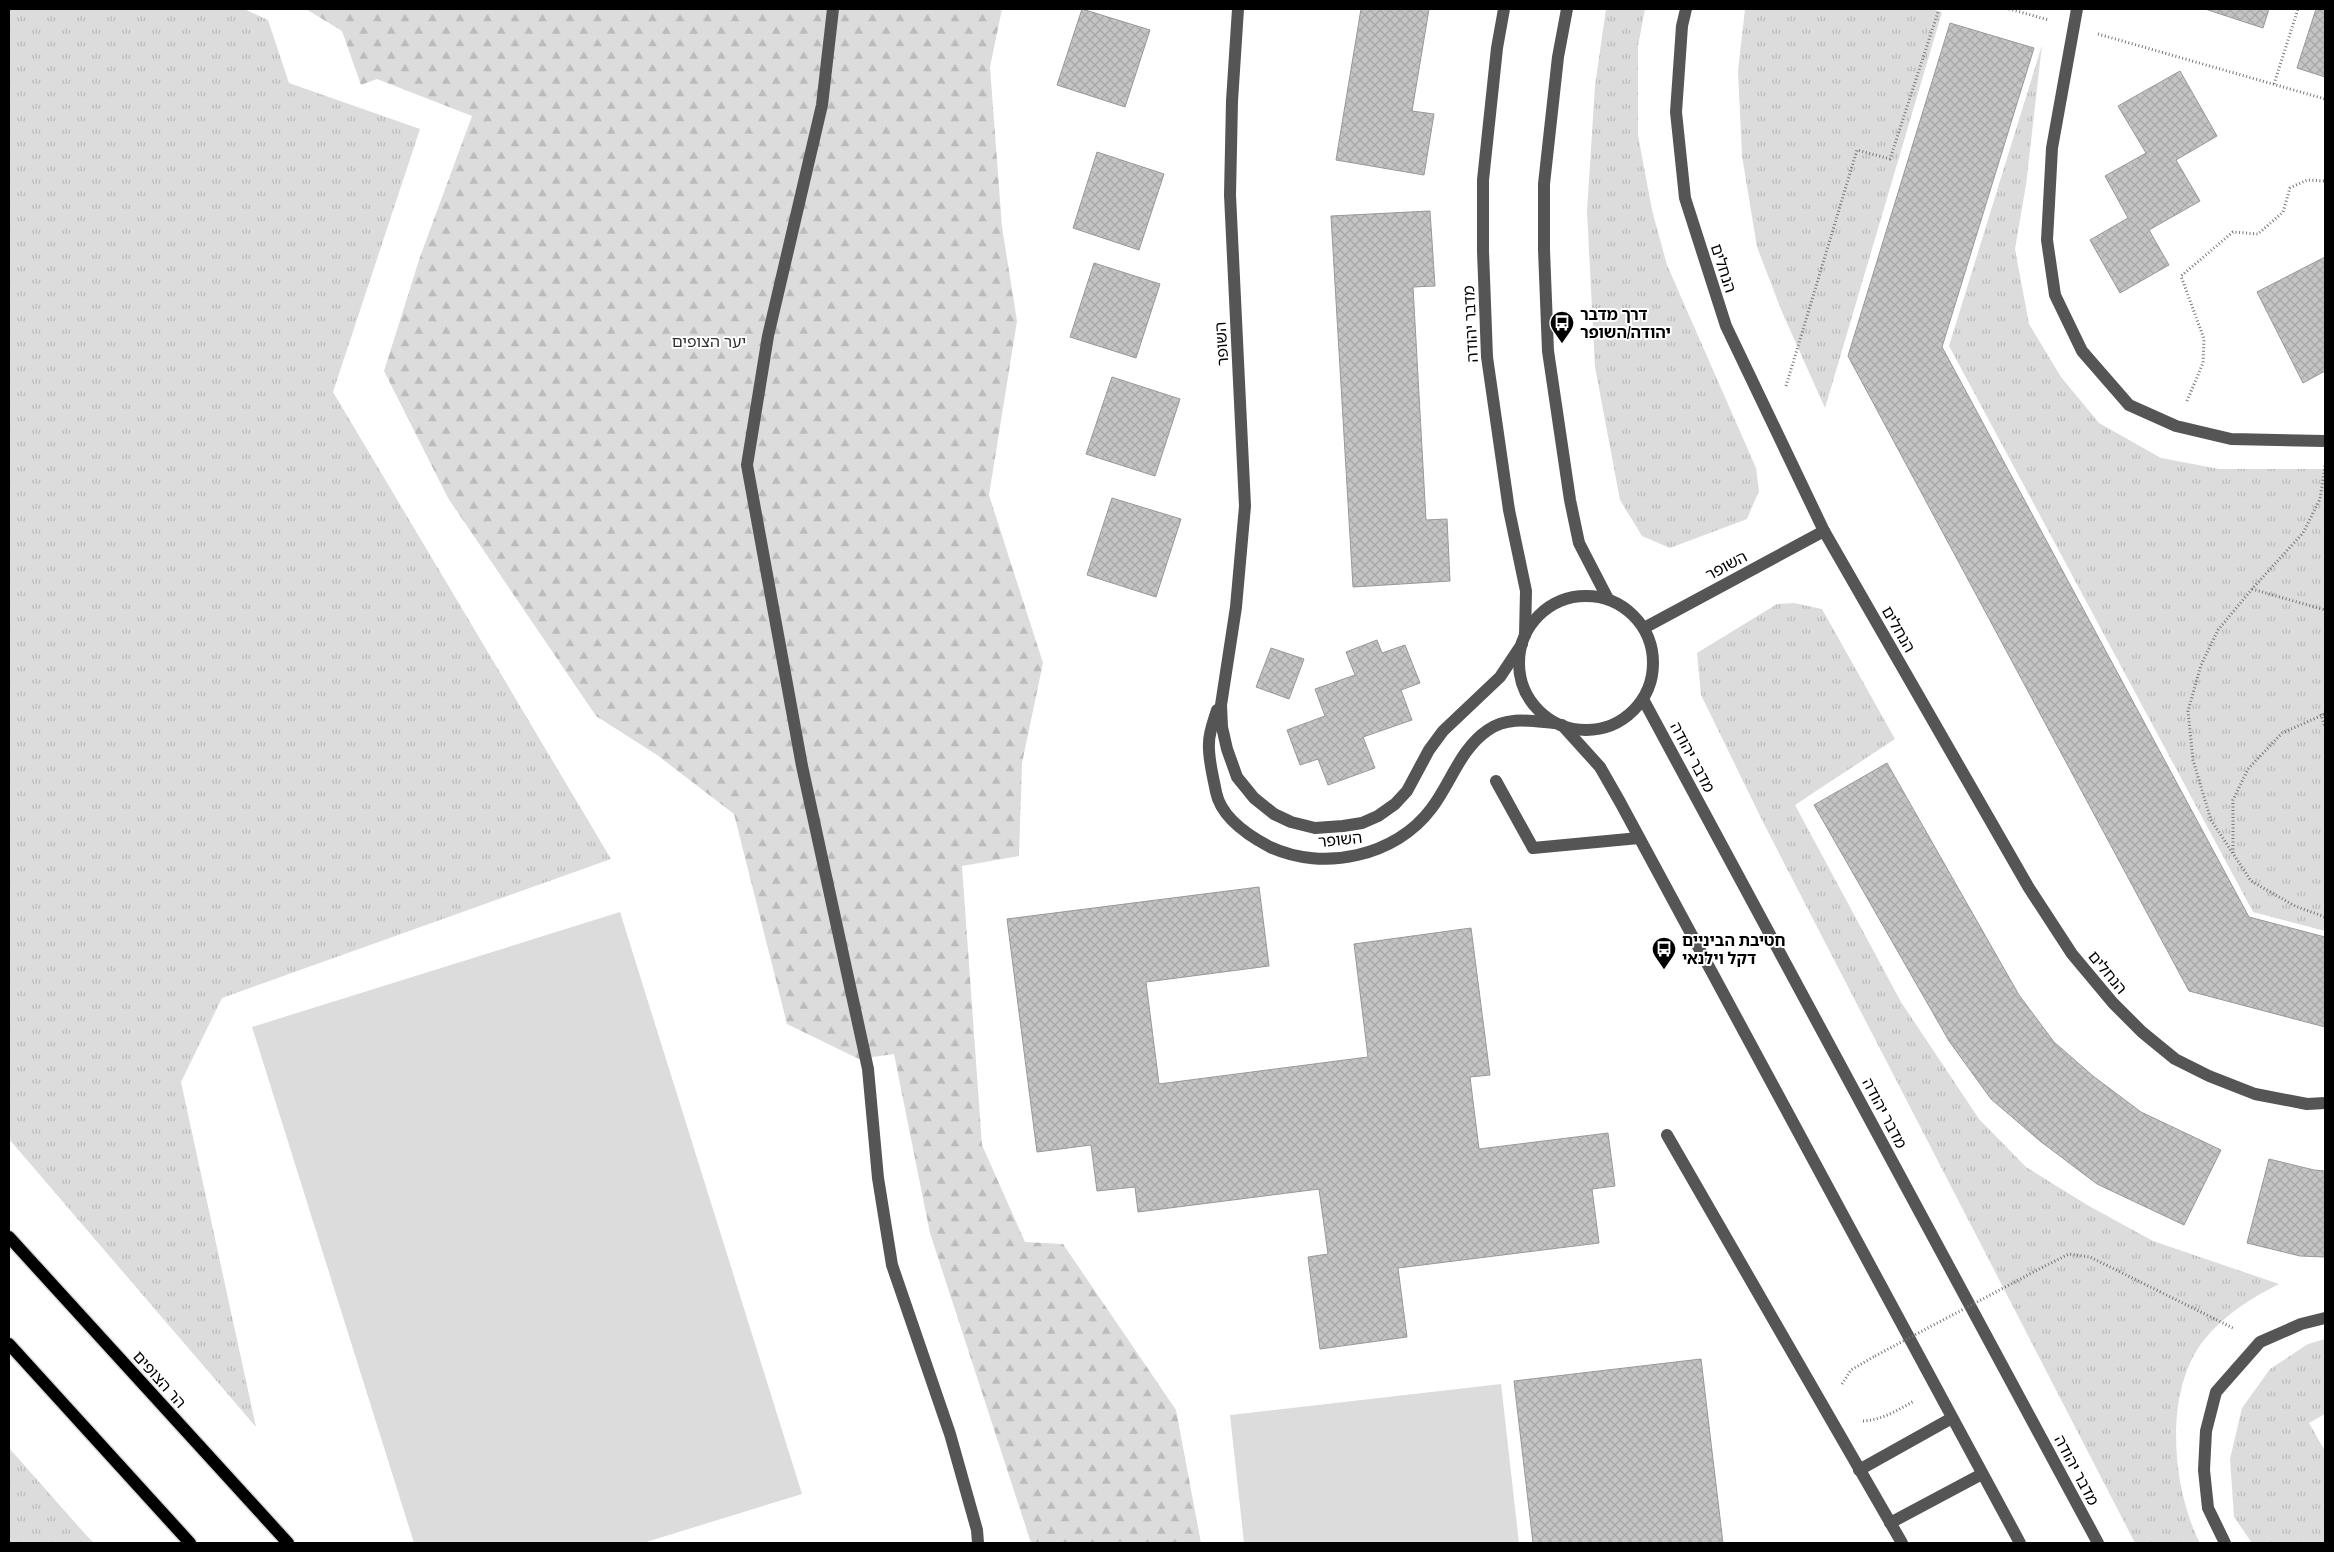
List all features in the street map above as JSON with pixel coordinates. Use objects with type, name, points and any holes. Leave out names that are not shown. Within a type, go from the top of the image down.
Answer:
[{"type":"main road","name":"הר הצופים","points":[[9,1237],[288,1543]]},
{"type":"main road","points":[[9,1344],[190,1543]]},
{"type":"street","points":[[833,9],[822,105],[768,336],[747,465],[802,766],[868,1069],[878,1178],[892,1265],[950,1434],[977,1530],[978,1543]]},
{"type":"street","name":"השופר","points":[[1238,9],[1232,101],[1230,195],[1244,506],[1236,607],[1221,705],[1222,727],[1227,750],[1237,777],[1254,798],[1274,814],[1291,822],[1315,828],[1362,823],[1378,816],[1395,804],[1407,791],[1429,750],[1443,731],[1471,702],[1500,677],[1524,639]]},
{"type":"street","name":"מדבר יהודה","points":[[1504,9],[1497,48],[1483,180],[1483,270],[1487,357],[1509,510],[1526,591],[1524,639]]},
{"type":"street","points":[[1567,9],[1558,57],[1544,184],[1544,250],[1548,352],[1570,500],[1579,543],[1608,600]]},
{"type":"street","name":"הנחלים","points":[[1686,9],[1682,26],[1676,112],[1685,198],[1726,326],[1824,531],[2029,888],[2072,954],[2113,1003],[2142,1032],[2175,1059],[2209,1076],[2255,1094],[2307,1104],[2325,1103]]},
{"type":"street","points":[[2077,9],[2052,148],[2047,240],[2055,295],[2082,351],[2129,405],[2176,426],[2231,439],[2325,442]]},
{"type":"street","name":"השופר","points":[[1644,628],[1824,531]]},
{"type":"street","points":[[1558,724],[1576,730],[1600,729],[1628,716],[1643,699],[1652,677],[1653,654],[1644,628],[1628,611],[1608,600],[1588,596],[1565,599],[1544,611],[1524,639],[1519,657],[1520,680],[1536,708],[1558,724],[1600,767],[2020,1543]]},
{"type":"street","name":"השופר","points":[[1225,676],[1209,742],[1217,795],[1232,820],[1257,840],[1281,852],[1313,858],[1347,856],[1370,852],[1393,843],[1415,827],[1431,810],[1466,751],[1488,730],[1506,720],[1558,724]]},
{"type":"street","name":"מדבר יהודה","points":[[1643,699],[2098,1543]]},
{"type":"street","points":[[1496,781],[1532,848],[1639,838]]},
{"type":"street","points":[[1667,1136],[1902,1543]]},
{"type":"street","points":[[2225,1543],[2208,1508],[2204,1470],[2206,1431],[2216,1392],[2260,1342],[2301,1324],[2325,1318]]},
{"type":"street","points":[[1859,1470],[1952,1418]]},
{"type":"street","points":[[1890,1523],[1982,1474]]},
{"type":"path","points":[[1774,426],[1857,150],[1890,159],[1940,9]]},
{"type":"path","points":[[2008,9],[2325,99]]},
{"type":"path","points":[[2274,84],[2298,9]]},
{"type":"path","points":[[2176,426],[2204,364],[2204,339],[2181,276],[2233,232],[2258,234],[2283,212],[2290,188],[2308,180],[2325,180]]},
{"type":"path","points":[[2325,462],[2320,499],[2302,533],[2218,630],[2201,665],[2188,711],[2193,760],[2211,820],[2251,881],[2295,906],[2325,917]]},
{"type":"path","points":[[2252,589],[2325,610]]},
{"type":"path","points":[[2233,853],[2233,800],[2248,769],[2282,733],[2323,714],[2325,727]]},
{"type":"path","points":[[1841,1391],[1841,1386],[1851,1370],[2069,1254],[2090,1257],[2114,1267],[2260,1342]]},
{"type":"path","points":[[1856,1421],[1871,1421],[1888,1415],[1936,1389]]},
{"type":"green space","points":[[9,9],[244,9],[268,20],[289,83],[420,129],[333,392],[611,859],[222,998],[181,1082],[256,1427],[9,1139]]},
{"type":"green space","name":"יער הצופים","points":[[306,9],[1002,9],[990,67],[1002,227],[1017,321],[989,495],[1043,663],[1022,763],[1019,856],[962,866],[982,1145],[1025,1242],[1063,1244],[1176,1410],[1201,1543],[1031,1543],[930,1233],[894,1054],[859,1059],[787,1024],[734,814],[657,755],[596,716],[448,498],[384,371],[420,257],[472,116],[377,79],[361,85],[342,31]]},
{"type":"green space","points":[[1606,9],[1645,9],[1638,46],[1638,135],[1652,210],[1667,265],[1756,468],[1759,491],[1747,519],[1670,548],[1642,536],[1620,500],[1595,367],[1587,211],[1595,86]]},
{"type":"green space","points":[[1745,9],[1931,9],[1942,12],[1825,408],[1782,312],[1757,247],[1742,156],[1738,71]]},
{"type":"green space","points":[[2042,45],[2026,185],[2015,249],[2029,324],[2061,377],[2099,423],[2161,458],[2219,469],[2325,469],[2325,931],[2253,912],[1949,346]]},
{"type":"green space","points":[[1794,603],[1822,609],[1895,739],[1795,805],[1901,1002],[1979,1119],[2026,1167],[2089,1206],[2153,1241],[2279,1284],[2238,1308],[2212,1331],[2191,1361],[2182,1386],[2177,1412],[2178,1468],[2190,1521],[2200,1543],[2135,1543],[1764,824],[1701,695],[1697,653],[1777,604]]},
{"type":"green space","points":[[620,912],[802,1494],[643,1543],[414,1543],[252,1027]]},
{"type":"green space","points":[[2325,1339],[2325,1414],[2309,1423],[2325,1451],[2325,1543],[2252,1543],[2234,1517],[2230,1459],[2242,1408],[2270,1369],[2308,1344]]},
{"type":"green space","points":[[1501,1384],[1519,1543],[1244,1543],[1230,1415]]},
{"type":"green space","points":[[9,1448],[86,1535],[94,1543],[9,1543]]},
{"type":"building","points":[[1082,9],[1150,30],[1125,107],[1057,85]]},
{"type":"building","points":[[1361,9],[1429,9],[1412,111],[1434,114],[1424,175],[1336,160]]},
{"type":"building","points":[[2205,9],[2269,9],[2263,28]]},
{"type":"building","points":[[2316,9],[2325,9],[2325,77],[2297,68]]},
{"type":"building","points":[[1950,23],[2034,48],[1942,347],[2249,917],[2325,937],[2325,1027],[2189,991],[1848,356]]},
{"type":"building","points":[[2180,71],[2217,136],[2176,160],[2200,201],[2149,230],[2169,265],[2120,293],[2090,240],[2128,218],[2105,176],[2146,153],[2118,106]]},
{"type":"building","points":[[1097,152],[1164,174],[1139,250],[1073,228]]},
{"type":"building","points":[[1430,211],[1435,286],[1413,287],[1426,520],[1447,519],[1450,581],[1353,587],[1331,216]]},
{"type":"building","points":[[2325,257],[2325,371],[2303,383],[2257,292]]},
{"type":"building","points":[[1094,263],[1160,284],[1136,358],[1070,337]]},
{"type":"building","points":[[1112,377],[1180,399],[1155,476],[1086,454]]},
{"type":"building","points":[[1112,498],[1181,519],[1156,597],[1087,575]]},
{"type":"building","points":[[1377,640],[1382,653],[1405,645],[1420,683],[1401,690],[1412,720],[1363,737],[1375,768],[1328,785],[1318,759],[1300,765],[1287,730],[1325,716],[1315,689],[1355,675],[1346,652]]},
{"type":"building","points":[[1271,648],[1304,659],[1289,699],[1256,687]]},
{"type":"building","points":[[1887,763],[2019,995],[2054,1042],[2093,1076],[2141,1112],[2221,1150],[2184,1225],[2097,1184],[2040,1141],[1991,1099],[1949,1041],[1814,805]]},
{"type":"building","points":[[1259,887],[1269,966],[1146,982],[1159,1084],[1368,1057],[1354,944],[1471,928],[1490,1075],[1470,1077],[1479,1149],[1608,1133],[1615,1186],[1592,1189],[1599,1243],[1398,1268],[1407,1337],[1320,1349],[1308,1257],[1328,1254],[1319,1189],[1138,1212],[1135,1187],[1097,1191],[1091,1145],[1037,1152],[1007,919]]},
{"type":"building","points":[[2269,1159],[2325,1171],[2325,1257],[2300,1256],[2247,1243]]},
{"type":"building","points":[[1701,1359],[1723,1543],[1533,1543],[1514,1381]]},
{"type":"place","name":"דרך מדבר יהודה/השופר","points":[[1562,344]]},
{"type":"place","name":"חטיבת הביניים דקל וילנאי","points":[[1664,970]]}]
